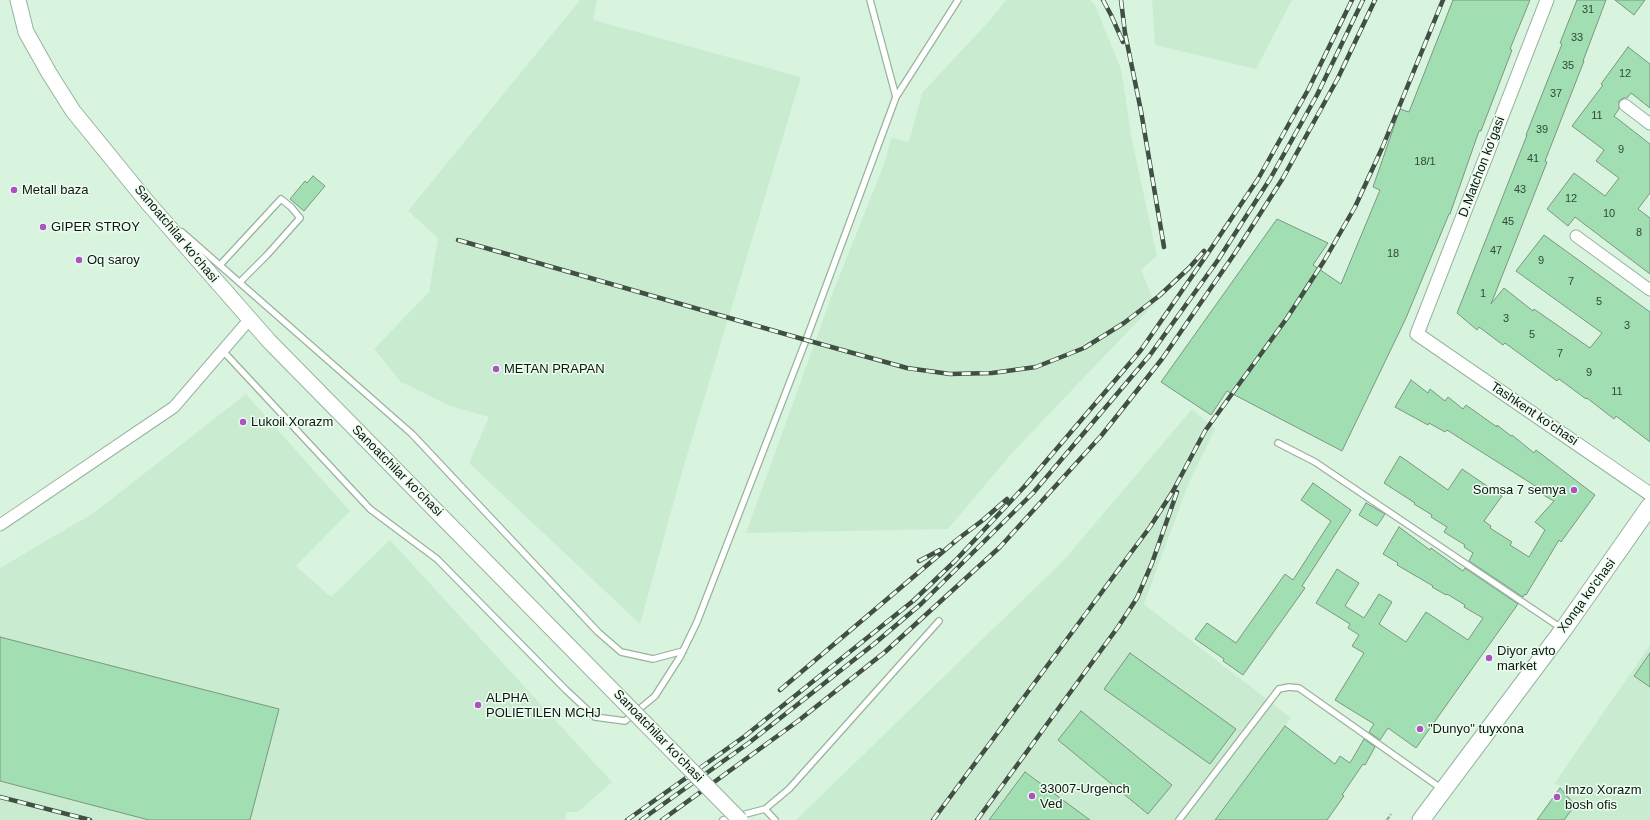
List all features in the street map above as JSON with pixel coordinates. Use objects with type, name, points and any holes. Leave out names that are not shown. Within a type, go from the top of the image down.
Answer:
[{"type":"main road","name":"Sanoatchilar ko'chasi","points":[[18,0],[26,32],[53,79],[74,111],[148,202],[249,320],[740,820]]},
{"type":"main road","name":"Xonqa ko'chasi","points":[[1420,820],[1563,630],[1650,506]]},
{"type":"street","name":"D.Matchon ko'gasi","points":[[1417,334],[1547,0]]},
{"type":"street","points":[[1625,105],[1650,124]]},
{"type":"street","points":[[1576,236],[1650,290]]},
{"type":"street","points":[[0,525],[174,407],[249,320]]},
{"type":"street","name":"Tashkent ko'chasi","points":[[1417,334],[1650,494]]},
{"type":"lane","points":[[870,0],[896,96]]},
{"type":"lane","points":[[223,351],[370,509],[437,559],[566,690],[595,717],[625,721],[655,696],[683,651],[696,622],[806,340],[896,96],[958,0]]},
{"type":"lane","points":[[220,264],[281,200],[291,207],[300,218],[267,255],[240,282]]},
{"type":"lane","points":[[148,202],[412,434],[598,632],[621,652],[653,659],[683,651]]},
{"type":"lane","points":[[1278,443],[1315,462],[1563,630]]},
{"type":"lane","points":[[723,820],[765,809],[790,789],[939,621]]},
{"type":"lane","points":[[1179,820],[1279,689],[1289,687],[1299,688],[1443,790]]},
{"type":"lane","points":[[765,809],[776,820]]},
{"type":"path","points":[[1387,820],[1391,814]]},
{"type":"shaded area","points":[[580,0],[597,0],[593,20],[801,77],[682,472],[640,624],[469,463],[489,417],[450,406],[401,382],[374,349],[429,292],[438,238],[408,211]]},
{"type":"shaded area","points":[[1006,0],[1090,0],[1095,5],[1121,69],[1132,140],[1157,256],[1141,270],[1155,303],[1013,452],[948,529],[746,533],[833,292],[885,162],[891,138],[909,142],[922,93],[990,20]]},
{"type":"shaded area","points":[[1152,0],[1292,0],[1256,69],[1155,45]]},
{"type":"shaded area","points":[[246,394],[350,511],[296,566],[331,597],[390,540],[612,782],[578,812],[566,812],[566,820],[0,820],[0,568],[95,512]]},
{"type":"shaded area","points":[[1192,409],[1215,429],[1188,485],[1144,604],[1291,718],[1214,820],[796,820],[1064,560]]},
{"type":"shaded area","points":[[1650,645],[1650,820],[1537,820],[1564,786],[1554,784]]},
{"type":"building","points":[[1453,0],[1530,0],[1510,49],[1512,50],[1481,131],[1479,131],[1450,214],[1406,318],[1342,451],[1227,391],[1211,415],[1161,382],[1277,219],[1328,243],[1313,265],[1341,284],[1380,190],[1373,187],[1400,109],[1409,112]]},
{"type":"building","points":[[1577,0],[1606,0],[1545,161],[1547,162],[1491,304],[1504,288],[1533,311],[1534,309],[1590,348],[1602,333],[1516,271],[1544,235],[1650,312],[1650,442],[1616,416],[1614,419],[1587,398],[1586,399],[1559,379],[1557,381],[1505,343],[1503,345],[1479,327],[1477,330],[1457,313],[1562,44],[1560,43]]},
{"type":"building","points":[[1615,0],[1645,0],[1634,15]]},
{"type":"building","points":[[1628,47],[1650,64],[1650,108],[1631,93],[1627,98],[1623,98],[1619,101],[1619,109],[1614,116],[1650,144],[1650,193],[1638,209],[1650,218],[1650,274],[1575,217],[1568,226],[1547,209],[1574,173],[1605,196],[1619,178],[1596,161],[1604,150],[1572,126],[1603,85],[1601,84]]},
{"type":"building","points":[[313,176],[325,186],[304,211],[290,199],[305,181],[307,183]]},
{"type":"building","points":[[1411,380],[1428,393],[1430,389],[1445,401],[1448,397],[1463,409],[1466,405],[1497,427],[1497,425],[1511,436],[1512,435],[1534,453],[1536,450],[1595,495],[1561,542],[1559,540],[1526,595],[1525,594],[1523,597],[1469,561],[1473,553],[1464,547],[1465,545],[1444,532],[1447,527],[1431,517],[1432,515],[1414,504],[1415,503],[1384,483],[1400,456],[1448,490],[1462,469],[1502,496],[1484,521],[1491,526],[1490,528],[1512,542],[1510,545],[1529,557],[1545,530],[1535,522],[1554,501],[1538,492],[1540,489],[1447,430],[1445,432],[1429,423],[1428,425],[1395,407]]},
{"type":"building","points":[[1313,483],[1351,510],[1302,586],[1305,588],[1243,675],[1223,661],[1224,659],[1195,639],[1207,623],[1236,643],[1285,574],[1293,580],[1331,521],[1301,500]]},
{"type":"building","points":[[1366,503],[1385,514],[1377,526],[1359,515]]},
{"type":"building","points":[[1399,527],[1430,550],[1431,548],[1463,571],[1465,568],[1518,604],[1416,748],[1388,728],[1380,740],[1369,732],[1374,724],[1335,700],[1364,653],[1352,646],[1359,635],[1348,628],[1350,624],[1316,603],[1337,569],[1359,583],[1345,606],[1364,618],[1379,594],[1392,602],[1379,624],[1406,642],[1426,612],[1468,640],[1483,618],[1464,607],[1465,605],[1432,587],[1433,586],[1397,565],[1398,563],[1383,554]]},
{"type":"building","points":[[0,637],[279,709],[250,820],[149,820],[0,781]]},
{"type":"building","points":[[1130,653],[1236,729],[1210,764],[1104,689]]},
{"type":"building","points":[[1650,653],[1650,687],[1634,676]]},
{"type":"building","points":[[1081,711],[1172,785],[1148,814],[1058,740]]},
{"type":"building","points":[[1285,726],[1335,764],[1340,756],[1350,763],[1364,739],[1375,747],[1365,765],[1363,764],[1342,795],[1344,796],[1327,820],[1215,820]]},
{"type":"building","name":"33007-Urgench Ved","points":[[1025,772],[1090,820],[989,820]]},
{"type":"building","points":[[1560,788],[1575,805],[1564,820],[1537,820]]},
{"type":"railway","points":[[1103,0],[1123,42]]},
{"type":"railway","points":[[1121,0],[1125,33],[1141,111],[1164,247]]},
{"type":"railway","points":[[627,820],[745,736],[913,601],[955,561],[1024,487],[1141,350],[1258,179],[1308,90],[1352,0]]},
{"type":"railway","points":[[641,820],[750,742],[874,644],[921,604],[1033,493],[1150,355],[1218,260],[1270,179],[1317,95],[1363,0]]},
{"type":"railway","points":[[662,820],[798,721],[885,652],[1000,547],[1101,436],[1162,359],[1235,253],[1283,178],[1338,78],[1375,0]]},
{"type":"railway","points":[[933,820],[1150,527],[1173,491],[1205,431],[1287,318],[1324,261],[1355,207],[1383,146],[1443,0]]},
{"type":"railway","points":[[458,240],[907,368],[950,374],[992,373],[1036,367],[1084,348],[1124,323],[1159,296],[1189,268],[1204,251]]},
{"type":"railway","points":[[977,820],[1118,627],[1137,598],[1152,563],[1177,492]]},
{"type":"railway","points":[[954,542],[1007,499]]},
{"type":"railway","points":[[780,690],[958,539]]},
{"type":"railway","points":[[919,561],[940,550]]},
{"type":"railway","points":[[0,797],[90,820]]},
{"type":"place","name":"Metall baza","points":[[14,190]]},
{"type":"place","name":"GIPER STROY","points":[[43,227]]},
{"type":"place","name":"Oq saroy","points":[[79,260]]},
{"type":"place","name":"METAN PRAPAN","points":[[496,369]]},
{"type":"place","name":"Lukoil Xorazm","points":[[243,422]]},
{"type":"place","name":"Somsa 7 semya","points":[[1574,490]]},
{"type":"place","name":"Diyor avto market","points":[[1489,658]]},
{"type":"place","name":"ALPHA POLIETILEN MCHJ","points":[[478,705]]},
{"type":"place","name":"\"Dunyo\" tuyxona","points":[[1420,729]]},
{"type":"place","name":"33007-Urgench Ved","points":[[1032,796]]},
{"type":"place","name":"Imzo Xorazm bosh ofis","points":[[1557,797]]}]
